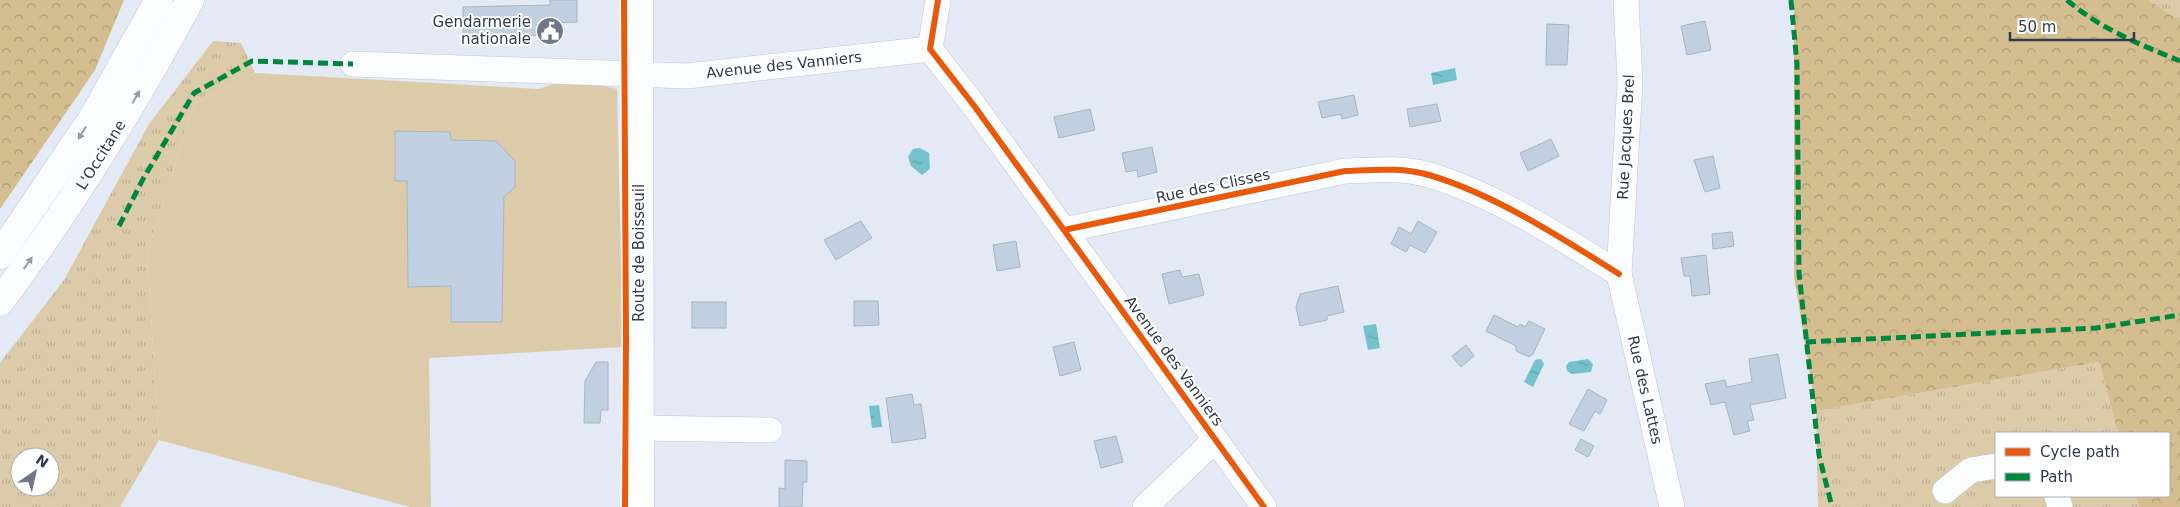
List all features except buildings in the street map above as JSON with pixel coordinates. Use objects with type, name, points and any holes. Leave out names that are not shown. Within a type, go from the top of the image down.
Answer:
[{"type":"main road","name":"L'Occitane","points":[[0,256],[37,204],[92,119],[159,0]]},
{"type":"main road","name":"L'Occitane","points":[[0,302],[71,201],[121,123],[190,0]]},
{"type":"main road","name":"Route de Boisseuil","points":[[639,0],[640,507]]},
{"type":"street","points":[[938,0],[930,49],[1064,230]]},
{"type":"street","name":"Rue Jacques Brel","points":[[1619,274],[1630,82],[1626,0]]},
{"type":"street","name":"Avenue des Vanniers","points":[[353,64],[687,76],[930,49]]},
{"type":"street","name":"Rue des Clisses","points":[[1064,230],[1345,171],[1385,169],[1428,175],[1484,197],[1568,242],[1619,274]]},
{"type":"street","name":"Avenue des Vanniers","points":[[1064,230],[1264,507]]},
{"type":"street","name":"Rue des Lattes","points":[[1619,274],[1672,507]]},
{"type":"street","points":[[640,428],[770,430]]},
{"type":"street","points":[[1145,507],[1215,440]]},
{"type":"street","points":[[1945,492],[1971,470],[1995,466]]},
{"type":"green space","points":[[0,0],[124,0],[95,70],[0,209]]},
{"type":"green space","points":[[1794,0],[2149,0],[2180,21],[2180,507],[2139,507],[2136,497],[2170,497],[2170,432],[2118,432],[2099,362],[1816,411],[1794,276]]},
{"type":"green space","points":[[2149,0],[2180,0],[2180,21]]},
{"type":"green space","points":[[213,41],[241,43],[255,73],[194,104],[147,254],[159,440],[120,507],[0,507],[0,363],[64,280],[149,124]]},
{"type":"green space","points":[[255,73],[539,89],[569,78],[617,89],[623,347],[429,358],[431,507],[410,507],[159,440],[147,254],[194,104]]},
{"type":"green space","points":[[2099,362],[2118,432],[1995,432],[1995,497],[2136,497],[2139,507],[1818,507],[1816,411]]},
{"type":"water","points":[[1455,68],[1457,80],[1433,85],[1431,73]]},
{"type":"water","points":[[920,148],[929,153],[930,169],[922,175],[911,166],[908,157],[913,149]]},
{"type":"water","points":[[1376,324],[1380,348],[1368,350],[1363,326]]},
{"type":"water","points":[[1541,359],[1544,364],[1533,387],[1524,382],[1535,360]]},
{"type":"water","points":[[1588,359],[1593,364],[1591,372],[1572,374],[1567,371],[1566,366],[1569,362]]},
{"type":"water","points":[[879,405],[882,427],[872,428],[869,406]]},
{"type":"marked path","points":[[1791,0],[1797,64],[1799,273],[1819,455],[1832,507]]},
{"type":"marked path","points":[[2067,0],[2079,10],[2107,27],[2180,61]]},
{"type":"marked path","points":[[119,226],[143,179],[194,93],[252,61],[353,64]]},
{"type":"marked path","points":[[1806,342],[2096,328],[2180,315]]},
{"type":"cycle path","points":[[624,0],[625,507]]},
{"type":"cycle path","points":[[938,0],[930,49],[975,107],[1264,507]]},
{"type":"cycle path","points":[[1064,230],[1345,171],[1398,170],[1419,172],[1478,193],[1527,218],[1619,274]]},
{"type":"place","name":"Gendarmerie nationale","points":[[550,31]]}]
